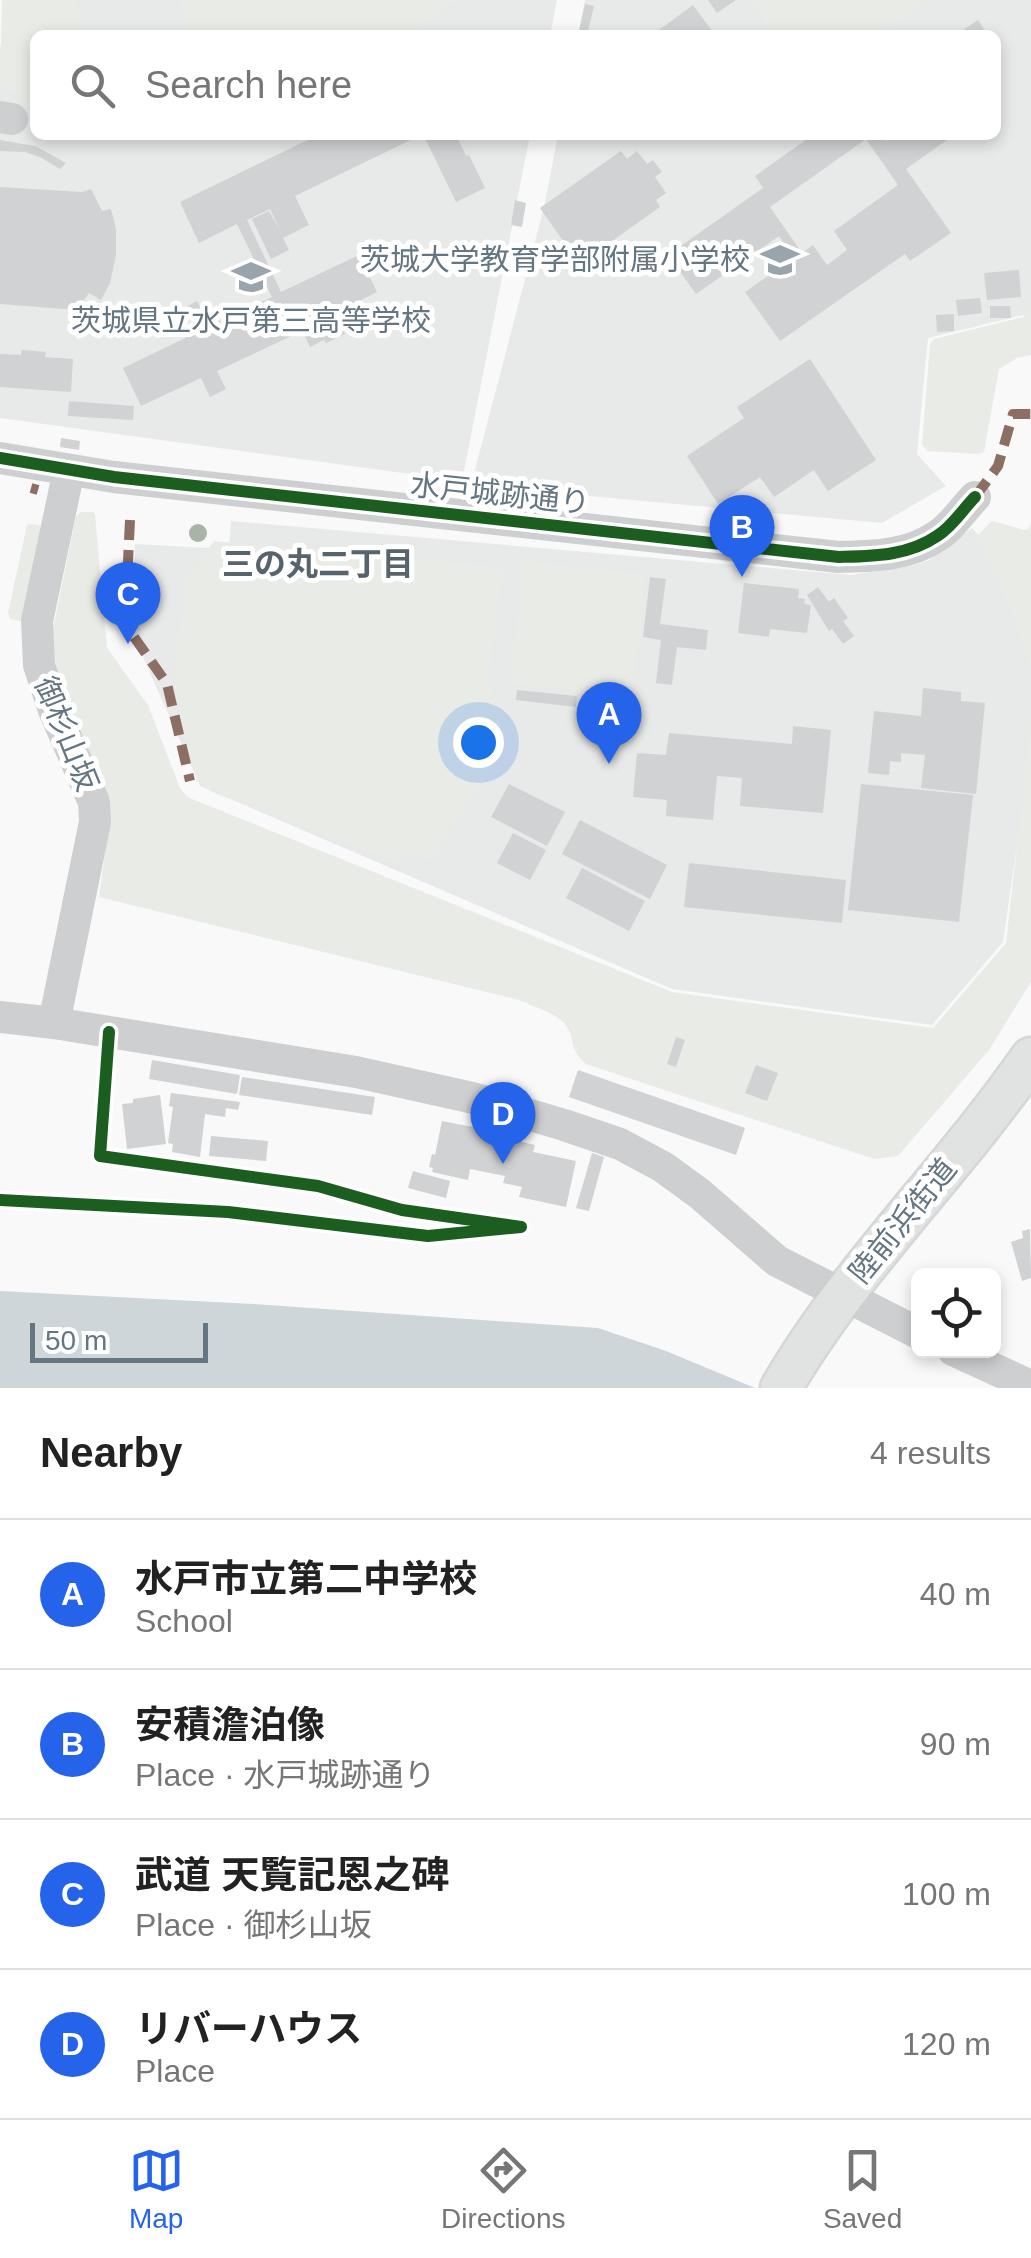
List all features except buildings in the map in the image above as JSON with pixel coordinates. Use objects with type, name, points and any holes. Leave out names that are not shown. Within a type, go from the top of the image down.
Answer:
[{"type":"main road","name":"陸前浜街道","points":[[784,1383],[843,1294],[980,1127],[1031,1058]]},
{"type":"street","name":"水戸城跡通り","points":[[0,458],[114,477],[839,557],[882,556],[918,547],[940,535],[975,497]]},
{"type":"street","name":"御杉山坂","points":[[54,1023],[95,822],[94,802],[54,710],[39,664],[37,621],[69,470]]},
{"type":"street","points":[[0,1017],[356,1072],[473,1098],[620,1144],[688,1185],[777,1261],[911,1330]]},
{"type":"street","points":[[970,1358],[1031,1386]]},
{"type":"path","points":[[0,1200],[228,1212],[428,1236],[521,1227],[402,1210],[318,1186],[100,1156],[109,1032]]},
{"type":"shaded area","points":[[2,0],[77,0],[80,30],[30,30],[30,105],[16,104],[14,93],[0,88]]},
{"type":"shaded area","name":"茨城県立水戸第三高等学校","points":[[14,0],[557,0],[551,30],[30,30],[30,140],[529,140],[462,481],[0,418],[0,48]]},
{"type":"shaded area","points":[[180,0],[458,0],[416,30],[186,30]]},
{"type":"shaded area","name":"茨城大学教育学部附属小学校","points":[[585,0],[1031,0],[1031,313],[928,338],[917,454],[946,486],[882,523],[471,485],[544,207],[557,140],[1001,140],[1001,30],[579,30]]},
{"type":"shaded area","points":[[750,0],[929,0],[884,30],[763,30],[768,27]]},
{"type":"shaded area","points":[[1031,294],[1031,355],[999,369],[984,452],[927,451],[922,444],[930,344],[934,339],[1023,317],[1030,308]]},
{"type":"shaded area","points":[[81,512],[95,514],[107,648],[148,705],[187,797],[672,992],[933,1028],[1006,943],[1031,719],[1031,982],[989,1050],[898,1156],[874,1159],[586,1064],[576,1053],[563,1022],[519,1000],[99,897],[110,798],[61,692],[51,639],[76,516]]},
{"type":"shaded area","points":[[231,521],[851,575],[929,560],[972,528],[1017,575],[1031,616],[1031,747],[1003,942],[932,1025],[672,989],[200,786],[132,632],[135,544],[229,549]]},
{"type":"shaded area","points":[[992,521],[1024,530],[1031,523],[1031,668],[997,576],[978,541],[978,535]]},
{"type":"shaded area","points":[[29,524],[39,525],[43,531],[26,616],[20,621],[10,619],[8,613]]},
{"type":"shaded area","points":[[214,541],[504,567],[488,682],[506,722],[504,743],[432,860],[410,855],[400,864],[210,791],[196,776],[173,679],[185,580]]},
{"type":"shaded area","points":[[523,561],[646,574],[632,698],[509,684]]},
{"type":"shaded area","points":[[0,1291],[598,1328],[755,1388],[0,1388]]},
{"type":"marked path","points":[[975,497],[998,466],[1013,414],[1031,414]]},
{"type":"marked path","points":[[31,488],[38,490]]},
{"type":"marked path","points":[[130,520],[125,624],[167,684],[190,781]]},
{"type":"cycle path","points":[[0,458],[114,477],[839,557],[890,554],[926,543],[948,528],[975,497]]},
{"type":"cycle path","points":[[0,1200],[228,1212],[428,1236],[521,1227],[402,1210],[318,1186],[100,1156],[109,1032]]},
{"type":"place","name":"茨城大学教育学部附属小学校","points":[[780,260]]},
{"type":"place","name":"茨城県立水戸第三高等学校","points":[[251,277]]},
{"type":"place","name":"安積澹泊像","points":[[742,577]]},
{"type":"place","name":"武道 天覧記恩之碑","points":[[128,644]]},
{"type":"place","name":"水戸市立第二中学校","points":[[609,764]]},
{"type":"place","name":"リバーハウス","points":[[503,1164]]},
{"type":"district","name":"三の丸二丁目","points":[[318,564]]}]
